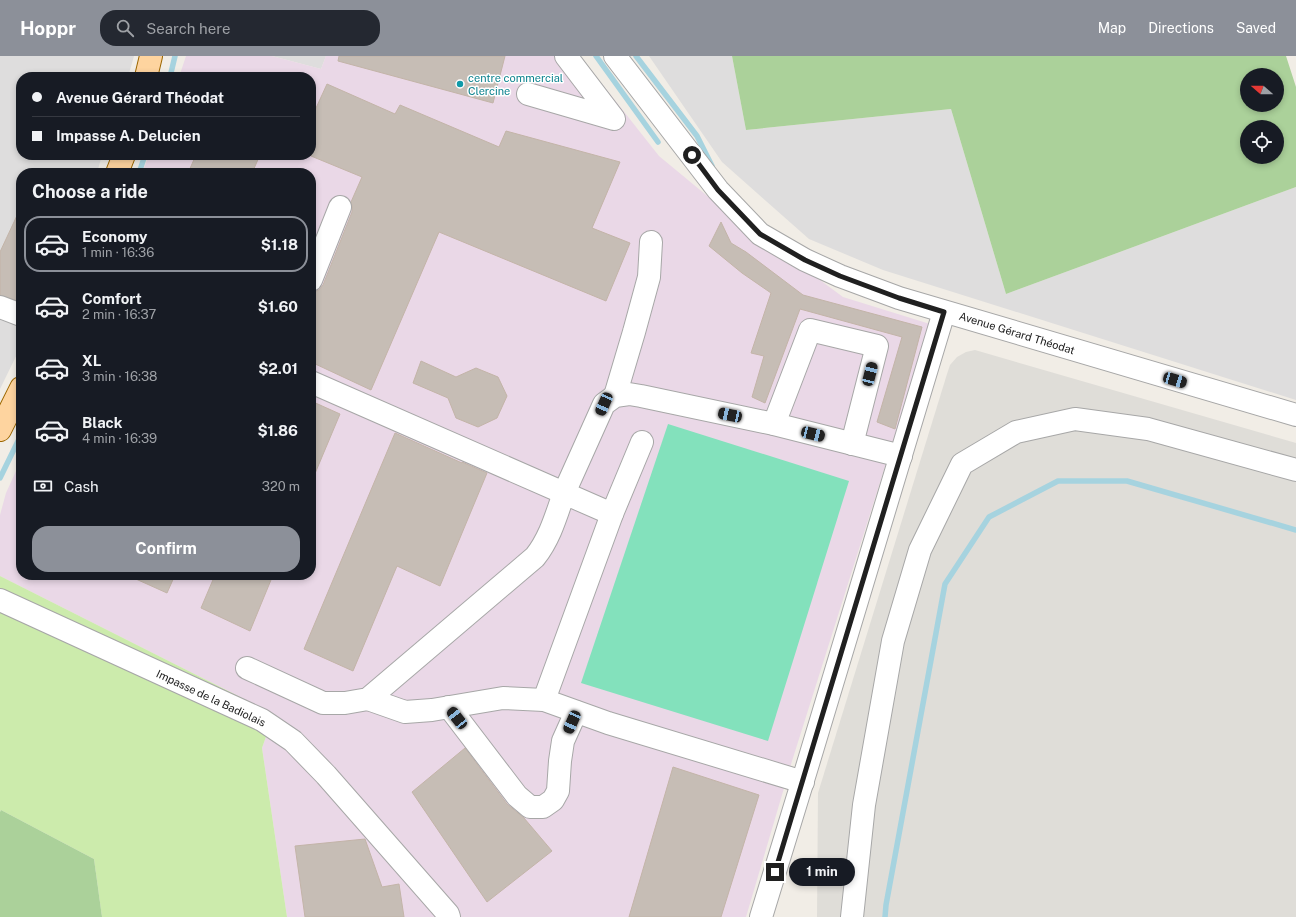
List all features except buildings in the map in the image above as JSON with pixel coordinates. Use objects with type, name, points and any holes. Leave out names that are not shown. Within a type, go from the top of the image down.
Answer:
[{"type":"main road","points":[[147,72],[151,56]]},
{"type":"main road","points":[[0,430],[16,398]]},
{"type":"street","points":[[528,94],[614,119],[566,56]]},
{"type":"street","name":"Avenue Gérard Théodat","points":[[615,56],[718,190],[760,234],[805,260],[840,276],[899,298],[1296,415]]},
{"type":"street","points":[[316,267],[340,206]]},
{"type":"street","points":[[615,396],[649,277],[651,242]]},
{"type":"street","points":[[0,306],[16,313]]},
{"type":"street","points":[[761,917],[944,312]]},
{"type":"street","points":[[774,424],[810,330],[862,342],[877,346],[852,444]]},
{"type":"street","points":[[316,384],[612,514]]},
{"type":"street","points":[[247,668],[323,703],[345,704],[368,699],[535,557],[542,548],[548,536],[564,493],[604,404],[615,396],[628,394],[641,396],[774,424],[901,456]]},
{"type":"street","points":[[852,917],[864,805],[893,641],[920,550],[962,464],[1016,432],[1075,418],[1148,429],[1296,470]]},
{"type":"street","points":[[544,700],[612,514],[642,442]]},
{"type":"street","name":"Impasse de la Badiolais","points":[[0,600],[262,720],[293,741],[326,775],[448,914],[449,917]]},
{"type":"street","points":[[368,699],[405,712],[432,710],[504,698],[544,700],[608,723],[803,782]]},
{"type":"street","points":[[449,707],[517,796],[530,807],[543,807],[553,800],[558,791],[563,742],[576,712]]},
{"type":"shaded area","points":[[0,56],[134,56],[129,72],[16,72],[16,160],[101,160],[98,168],[16,168],[16,356],[0,389]]},
{"type":"shaded area","points":[[186,56],[272,56],[321,69],[326,56],[580,56],[659,156],[717,204],[843,297],[930,324],[792,761],[746,917],[287,917],[262,748],[274,714],[0,576],[0,515],[6,493],[16,471],[16,580],[316,580],[316,168],[144,168],[147,160],[316,160],[316,72],[181,72]]},
{"type":"shaded area","points":[[272,56],[326,56],[321,69]]},
{"type":"shaded area","points":[[649,56],[732,56],[746,130],[951,109],[1006,294],[1296,187],[1296,400],[883,270],[809,239],[722,162]]},
{"type":"shaded area","points":[[975,350],[1296,443],[1296,917],[817,917],[818,793],[950,365],[957,357],[966,352]]},
{"type":"green space","points":[[732,56],[1286,56],[1296,87],[1296,187],[1006,294],[951,109],[746,130]]},
{"type":"green space","points":[[668,424],[849,481],[768,741],[581,683]]},
{"type":"green space","points":[[0,576],[274,714],[262,748],[287,917],[102,917],[94,859],[1,810],[0,812]]},
{"type":"green space","points":[[1,810],[94,859],[102,917],[0,917]]},
{"type":"waterway","points":[[171,72],[175,56]]},
{"type":"waterway","points":[[596,56],[658,142]]},
{"type":"waterway","points":[[636,56],[697,136],[712,166]]},
{"type":"waterway","points":[[141,168],[143,160]]},
{"type":"waterway","points":[[0,478],[16,445]]},
{"type":"waterway","points":[[885,917],[945,584],[989,517],[1058,481],[1127,481],[1296,530]]},
{"type":"place","name":"centre commercial Clercine","points":[[460,84]]},
{"type":"route","points":[[692,155],[718,190],[760,234],[805,260],[840,276],[899,298],[944,312],[775,872]]}]
